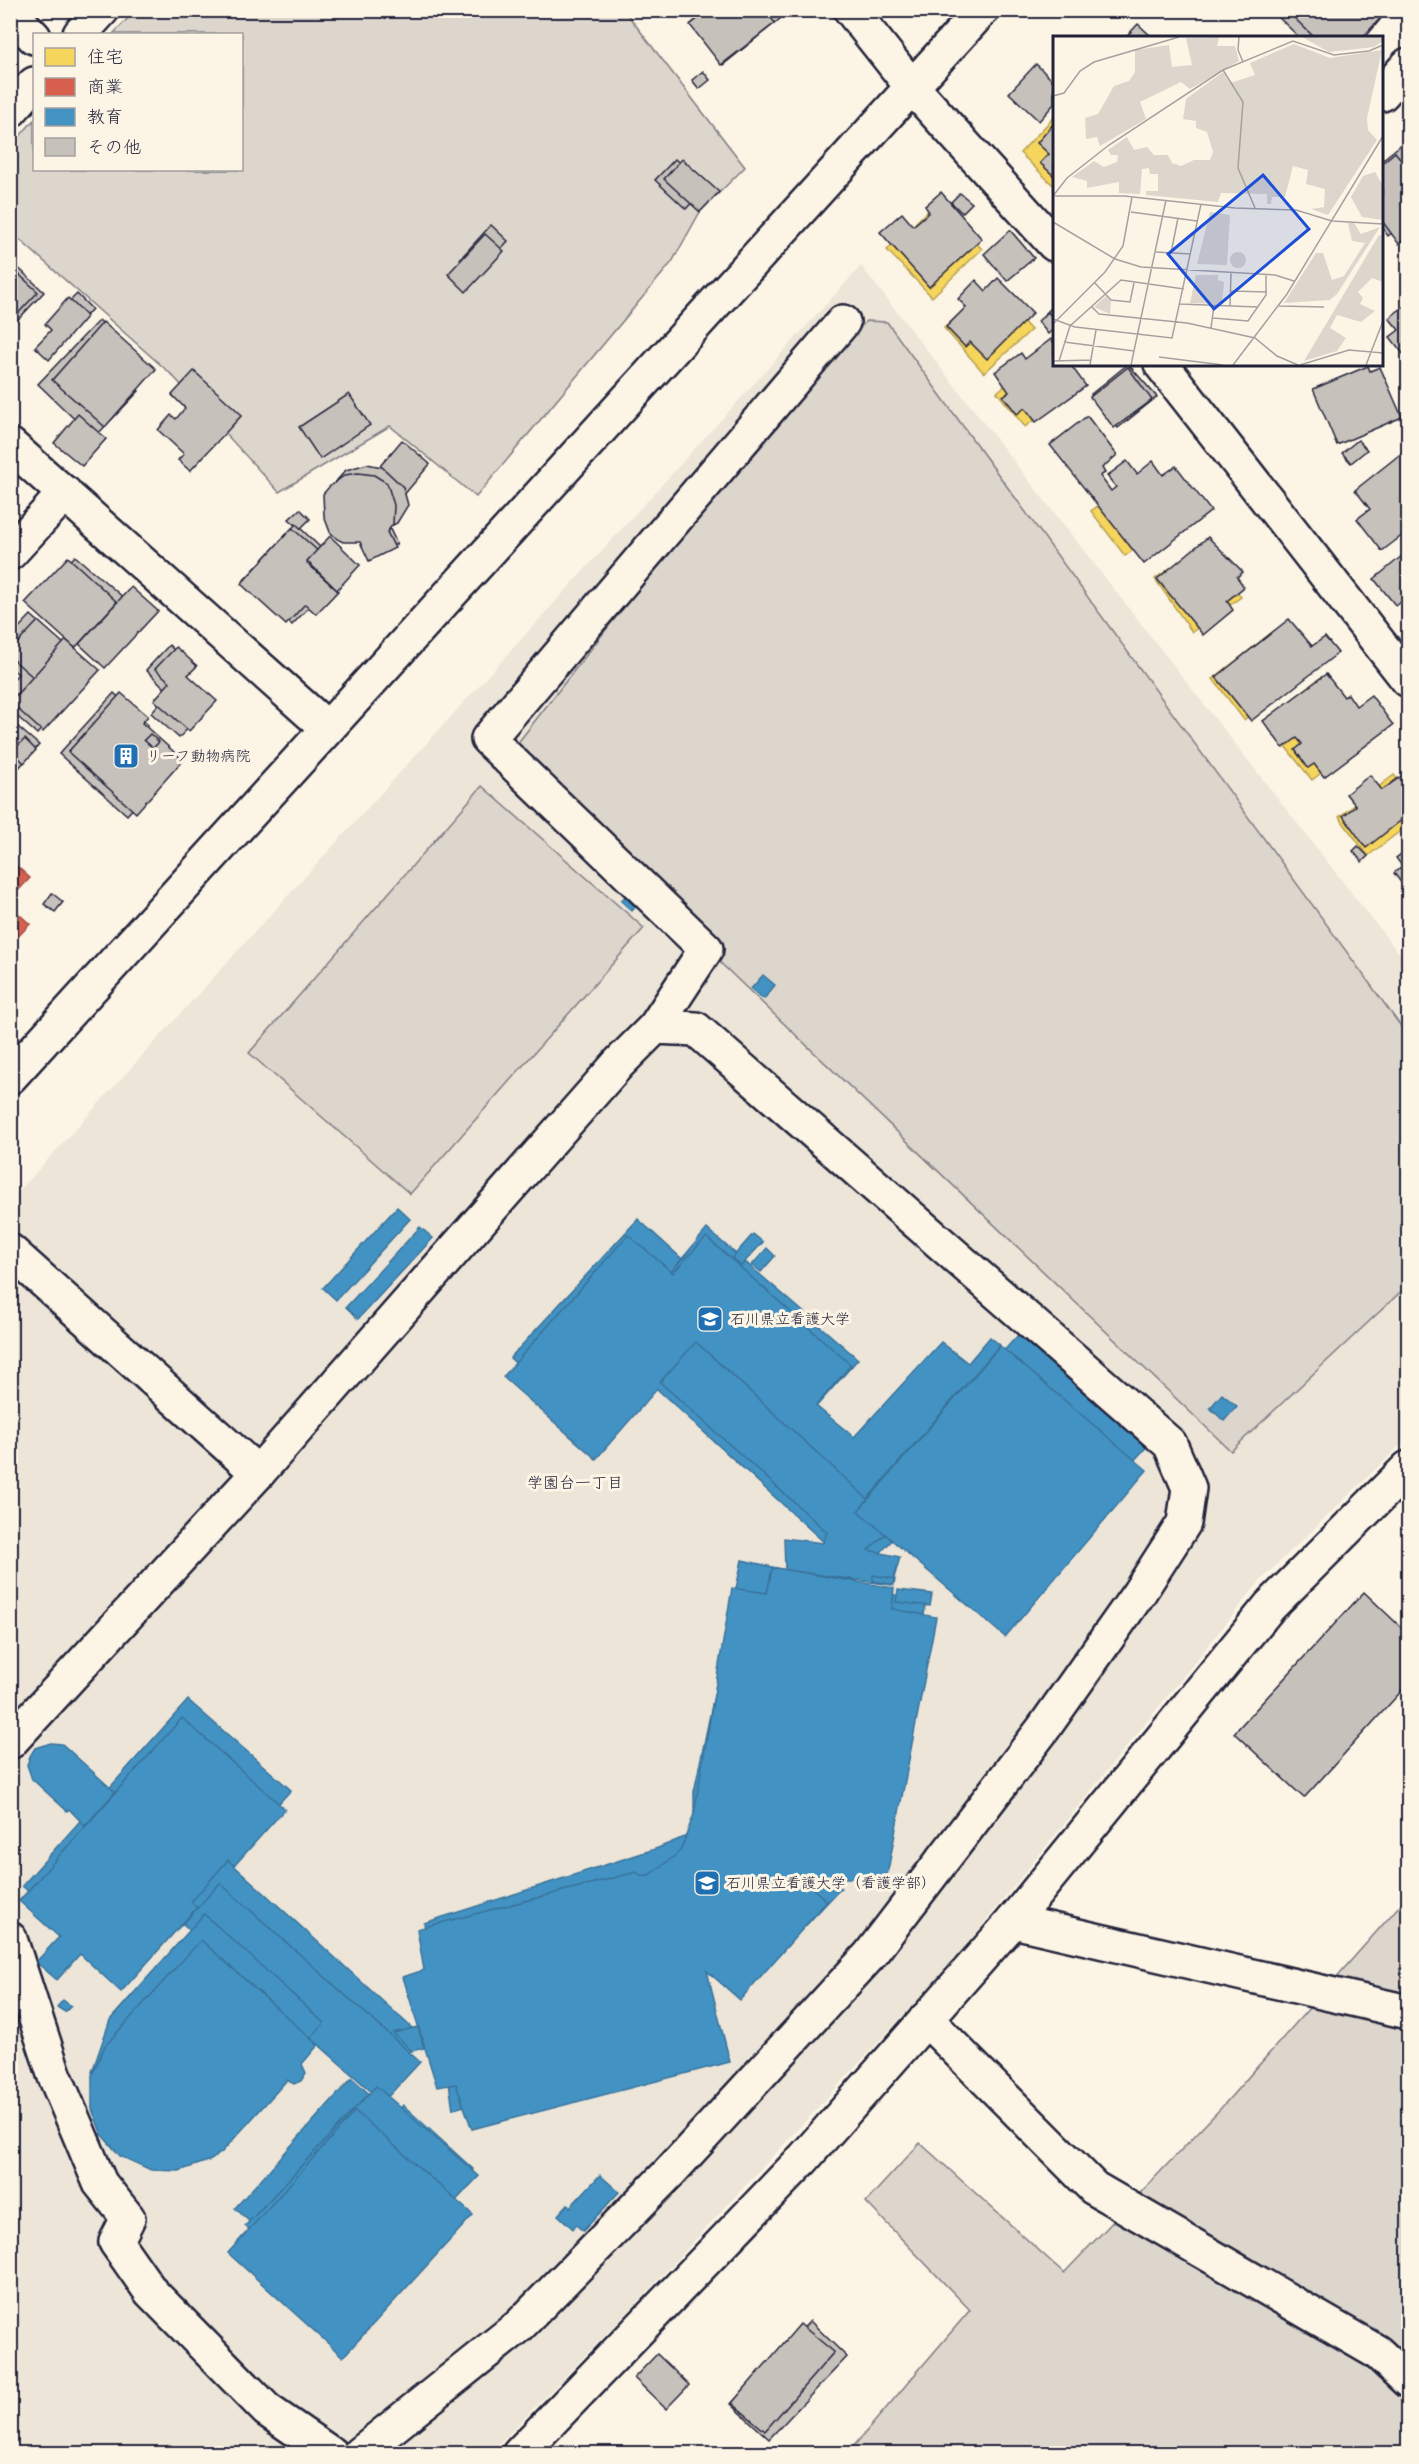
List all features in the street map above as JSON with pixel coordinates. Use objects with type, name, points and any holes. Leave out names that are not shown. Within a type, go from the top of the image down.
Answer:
[{"type":"street","points":[[81,33],[102,10]]},
{"type":"street","points":[[851,10],[912,87],[1053,243]]},
{"type":"street","points":[[10,1077],[982,10]]},
{"type":"street","points":[[10,12],[33,36]]},
{"type":"street","points":[[10,111],[33,85]]},
{"type":"street","points":[[10,1742],[258,1473],[620,1063],[655,1027],[706,949],[489,739],[843,322]]},
{"type":"street","points":[[1163,366],[1408,680]]},
{"type":"street","points":[[10,445],[327,728]]},
{"type":"street","points":[[10,553],[65,493]]},
{"type":"street","points":[[359,2454],[519,2326],[669,2173],[869,1956],[1043,1729],[1139,1593],[1184,1523],[1189,1488],[1170,1444],[696,1029],[655,1027]]},
{"type":"street","points":[[10,1251],[258,1473]]},
{"type":"street","points":[[519,2454],[804,2158],[1013,1921],[1270,1606],[1408,1468]]},
{"type":"street","points":[[1013,1921],[1408,2012]]},
{"type":"street","points":[[10,1939],[54,2074],[100,2182],[128,2218],[116,2242],[151,2292],[267,2410],[332,2454]]},
{"type":"street","points":[[926,2019],[1094,2188],[1377,2352],[1408,2381]]},
{"type":"shaded area","points":[[624,10],[745,167],[700,212],[672,262],[476,497],[390,426],[279,492],[172,375],[11,232],[10,147],[33,121],[33,171],[243,171],[243,33],[114,33],[135,11]]},
{"type":"shaded area","name":"石川県立看護大学","points":[[861,266],[1408,965],[1408,1438],[1261,1580],[951,1964],[630,2310],[490,2453],[11,2454],[11,1200]]},
{"type":"shaded area","points":[[866,321],[887,322],[1408,1036],[1408,1285],[1231,1451],[506,758],[690,522]]},
{"type":"shaded area","points":[[482,786],[644,928],[410,1194],[249,1053]]},
{"type":"shaded area","points":[[1408,1896],[1408,2453],[847,2454],[970,2310],[866,2202],[920,2143],[1064,2273],[1221,2108]]},
{"type":"building: 住宅","points":[[1053,118],[1053,185],[1020,153]]},
{"type":"building: 住宅","points":[[937,202],[982,249],[932,297],[887,250]]},
{"type":"building: 住宅","points":[[991,286],[1031,330],[984,373],[944,328]]},
{"type":"building: 住宅","points":[[1045,353],[1053,366],[1055,366],[1074,389],[1025,427],[997,392]]},
{"type":"building: 住宅","points":[[1148,470],[1181,516],[1125,556],[1091,511]]},
{"type":"building: 住宅","points":[[1203,544],[1241,597],[1192,632],[1155,579]]},
{"type":"building: 住宅","points":[[1275,630],[1306,671],[1244,720],[1213,679]]},
{"type":"building: 住宅","points":[[1321,677],[1344,706],[1333,715],[1356,746],[1312,780],[1265,721]]},
{"type":"building: 住宅","points":[[1394,775],[1408,794],[1408,825],[1368,856],[1339,817]]},
{"type":"building: 商業","points":[[10,860],[30,878],[10,899]]},
{"type":"building: 商業","points":[[10,906],[30,924],[10,945]]},
{"type":"building: 教育","points":[[629,892],[640,902],[632,911],[621,901]]},
{"type":"building: 教育","points":[[763,975],[775,985],[764,999],[751,989]]},
{"type":"building: 教育","points":[[397,1207],[410,1219],[336,1300],[323,1288]]},
{"type":"building: 教育","points":[[638,1219],[682,1259],[696,1342],[600,1442],[510,1358]]},
{"type":"building: 教育","points":[[420,1227],[433,1238],[358,1319],[346,1307]]},
{"type":"building: 教育","points":[[707,1229],[858,1359],[793,1433],[649,1298]]},
{"type":"building: 教育","points":[[753,1234],[763,1242],[741,1266],[732,1258]]},
{"type":"building: 教育","points":[[628,1235],[673,1273],[706,1237],[851,1365],[816,1406],[854,1437],[941,1342],[968,1363],[990,1337],[1000,1345],[857,1511],[892,1540],[855,1581],[822,1576],[827,1545],[657,1389],[596,1459],[503,1377]]},
{"type":"building: 教育","points":[[767,1248],[775,1256],[761,1272],[752,1265]]},
{"type":"building: 教育","points":[[1028,1324],[1153,1440],[1003,1603],[878,1490]]},
{"type":"building: 教育","points":[[696,1342],[896,1525],[868,1550],[900,1557],[892,1585],[785,1570],[784,1538],[823,1543],[827,1532],[660,1382]]},
{"type":"building: 教育","points":[[1000,1346],[1147,1470],[1005,1637],[858,1511]]},
{"type":"building: 教育","points":[[1222,1394],[1237,1406],[1224,1421],[1210,1408]]},
{"type":"building: 教育","points":[[742,1560],[926,1602],[889,1834],[803,1822],[792,1843],[841,1888],[745,1990],[710,1953],[685,1963],[701,2042],[453,2109],[424,1923],[658,1848],[694,1833],[694,1792]]},
{"type":"building: 教育","points":[[772,1569],[894,1588],[892,1609],[936,1617],[886,1881],[796,1874],[827,1901],[740,2000],[707,1971],[730,2062],[472,2129],[456,2084],[437,2087],[403,1977],[424,1970],[417,1929],[636,1872],[642,1876],[649,1875],[675,1856],[681,1849],[694,1814],[732,1588],[767,1593]]},
{"type":"building: 教育","points":[[873,1575],[895,1579],[894,1585],[873,1581]]},
{"type":"building: 教育","points":[[898,1590],[932,1594],[930,1606],[896,1602]]},
{"type":"building: 教育","points":[[188,1700],[291,1790],[125,1972],[22,1886]]},
{"type":"building: 教育","points":[[182,1718],[285,1809],[121,1992],[80,1954],[57,1980],[36,1962],[59,1937],[19,1901]]},
{"type":"building: 教育","points":[[51,1743],[62,1744],[115,1792],[85,1826],[69,1809],[67,1811],[32,1779],[27,1765],[30,1756],[35,1748]]},
{"type":"building: 教育","points":[[228,1860],[423,2038],[385,2079],[191,1902]]},
{"type":"building: 教育","points":[[220,1883],[420,2062],[383,2102],[183,1924]]},
{"type":"building: 教育","points":[[204,1914],[324,2023],[233,2125],[191,2146],[136,2144],[121,2129],[92,2072],[110,2020]]},
{"type":"building: 教育","points":[[201,1940],[318,2045],[302,2064],[306,2073],[301,2081],[294,2084],[287,2080],[222,2152],[211,2160],[179,2171],[151,2170],[120,2156],[102,2135],[92,2109],[92,2075],[105,2046]]},
{"type":"building: 教育","points":[[63,2000],[71,2006],[65,2012],[57,2007]]},
{"type":"building: 教育","points":[[418,2027],[424,2048],[412,2051],[393,2033]]},
{"type":"building: 教育","points":[[352,2078],[394,2117],[403,2105],[473,2169],[450,2194],[354,2111],[252,2224],[235,2208]]},
{"type":"building: 教育","points":[[376,2086],[479,2176],[349,2314],[245,2226]]},
{"type":"building: 教育","points":[[355,2111],[473,2215],[343,2357],[228,2253]]},
{"type":"building: 教育","points":[[600,2175],[619,2192],[583,2231],[576,2225],[573,2229],[558,2215],[568,2204],[570,2207]]},
{"type":"building: その他","points":[[688,10],[709,10],[696,20]]},
{"type":"building: その他","points":[[708,10],[773,10],[780,19],[723,65],[691,24]]},
{"type":"building: その他","points":[[709,10],[765,10],[775,23],[721,65],[690,25]]},
{"type":"building: その他","points":[[1271,10],[1388,10],[1367,36],[1298,36]]},
{"type":"building: その他","points":[[1286,10],[1388,10],[1364,36],[1313,36]]},
{"type":"building: その他","points":[[1138,24],[1151,36],[1127,36]]},
{"type":"building: その他","points":[[1036,64],[1053,81],[1053,105],[1039,121],[1009,93]]},
{"type":"building: その他","points":[[703,71],[710,80],[699,89],[692,80]]},
{"type":"building: その他","points":[[1053,124],[1053,175],[1040,163],[1049,154],[1037,143]]},
{"type":"building: その他","points":[[1408,139],[1408,230],[1399,237],[1394,231],[1388,236],[1383,228],[1383,159]]},
{"type":"building: その他","points":[[1395,152],[1408,168],[1408,236],[1399,244],[1383,222],[1383,162]]},
{"type":"building: その他","points":[[675,159],[705,188],[686,209],[655,180]]},
{"type":"building: その他","points":[[682,159],[719,192],[700,212],[664,179]]},
{"type":"building: その他","points":[[941,192],[982,239],[929,287],[880,232],[902,213],[913,226],[929,212],[925,206]]},
{"type":"building: その他","points":[[960,193],[972,203],[962,213],[951,202]]},
{"type":"building: その他","points":[[491,225],[508,241],[476,276],[460,259]]},
{"type":"building: その他","points":[[1010,230],[1034,258],[1007,281],[984,254]]},
{"type":"building: その他","points":[[485,234],[504,251],[466,292],[448,274]]},
{"type":"building: その他","points":[[10,260],[44,292],[10,328]]},
{"type":"building: その他","points":[[10,266],[38,292],[10,322]]},
{"type":"building: その他","points":[[998,278],[1033,313],[987,359],[970,342],[965,347],[946,327],[966,307],[958,299],[976,280],[986,291]]},
{"type":"building: その他","points":[[77,294],[92,309],[73,330],[56,315]]},
{"type":"building: その他","points":[[68,298],[87,316],[49,360],[35,347],[51,330],[45,324]]},
{"type":"building: その他","points":[[1408,303],[1408,360],[1390,337],[1399,330],[1389,318]]},
{"type":"building: その他","points":[[1053,306],[1053,328],[1043,316]]},
{"type":"building: その他","points":[[1048,312],[1053,319],[1053,330],[1048,334],[1038,321]]},
{"type":"building: その他","points":[[99,320],[125,345],[109,362],[139,391],[94,438],[38,384]]},
{"type":"building: その他","points":[[103,322],[156,369],[105,427],[52,380]]},
{"type":"building: その他","points":[[1051,339],[1053,366],[1071,366],[1086,386],[1036,422],[1025,408],[1017,414],[1003,396],[1009,392],[995,372],[1021,353],[1025,359]]},
{"type":"building: その他","points":[[1126,366],[1130,366],[1157,397],[1118,428],[1091,394]]},
{"type":"building: その他","points":[[1368,366],[1370,371],[1380,367],[1402,417],[1337,445],[1313,389]]},
{"type":"building: その他","points":[[1128,367],[1152,400],[1114,428],[1090,397]]},
{"type":"building: その他","points":[[194,371],[242,415],[190,471],[178,460],[184,454],[158,430],[171,415],[176,419],[185,408],[172,395]]},
{"type":"building: その他","points":[[349,394],[370,425],[320,459],[299,427]]},
{"type":"building: その他","points":[[78,414],[106,439],[82,466],[54,443]]},
{"type":"building: その他","points":[[1087,416],[1117,455],[1102,468],[1105,473],[1100,476],[1111,491],[1116,487],[1107,476],[1127,461],[1137,474],[1153,461],[1163,475],[1176,466],[1211,511],[1144,564],[1050,445]]},
{"type":"building: その他","points":[[402,440],[430,464],[403,496],[375,472]]},
{"type":"building: その他","points":[[1358,440],[1367,450],[1351,463],[1342,453]]},
{"type":"building: その他","points":[[1408,448],[1408,531],[1382,551],[1357,519],[1370,509],[1355,490]]},
{"type":"building: その他","points":[[367,464],[382,467],[403,487],[408,505],[397,523],[389,527],[397,544],[372,556],[361,538],[347,537],[334,525],[325,508],[331,487],[346,470]]},
{"type":"building: その他","points":[[358,473],[374,475],[387,483],[394,505],[393,524],[387,532],[395,548],[369,561],[360,542],[343,542],[330,532],[324,516],[323,494],[345,475]]},
{"type":"building: その他","points":[[300,509],[310,519],[300,529],[289,519]]},
{"type":"building: その他","points":[[296,524],[322,549],[311,560],[333,582],[292,625],[244,580]]},
{"type":"building: その他","points":[[292,528],[318,551],[307,563],[338,591],[316,614],[305,604],[286,625],[241,584]]},
{"type":"building: その他","points":[[330,536],[360,565],[337,590],[307,561]]},
{"type":"building: その他","points":[[1208,537],[1243,572],[1237,577],[1244,587],[1227,601],[1233,610],[1203,635],[1157,579]]},
{"type":"building: その他","points":[[1408,551],[1408,596],[1396,606],[1374,579]]},
{"type":"building: その他","points":[[75,556],[124,598],[87,640],[38,597]]},
{"type":"building: その他","points":[[68,557],[117,602],[75,648],[25,603]]},
{"type":"building: その他","points":[[131,587],[158,611],[105,668],[79,644]]},
{"type":"building: その他","points":[[31,615],[94,672],[37,734],[10,710],[10,683],[18,674],[10,667],[10,637]]},
{"type":"building: その他","points":[[1289,619],[1312,646],[1325,637],[1338,653],[1251,721],[1216,677]]},
{"type":"building: その他","points":[[38,621],[64,644],[34,678],[10,657],[10,651]]},
{"type":"building: その他","points":[[66,640],[100,670],[43,732],[10,702]]},
{"type":"building: その他","points":[[169,645],[187,663],[181,670],[214,700],[179,738],[151,713],[169,692],[146,670]]},
{"type":"building: その他","points":[[176,647],[197,666],[188,675],[217,701],[189,731],[154,700],[170,682],[155,669]]},
{"type":"building: その他","points":[[1326,674],[1344,697],[1348,694],[1356,706],[1371,695],[1393,725],[1324,777],[1314,764],[1308,768],[1295,750],[1302,744],[1297,738],[1283,748],[1263,721]]},
{"type":"building: その他","name":"リーフ動物病院","points":[[114,693],[148,725],[138,735],[172,766],[127,815],[59,754]]},
{"type":"building: その他","name":"リーフ動物病院","points":[[121,693],[148,716],[142,723],[183,760],[136,813],[68,752]]},
{"type":"building: その他","points":[[10,720],[39,745],[10,778]]},
{"type":"building: その他","points":[[150,734],[159,742],[153,748],[144,740]]},
{"type":"building: その他","points":[[25,739],[36,750],[24,763],[12,751]]},
{"type":"building: その他","points":[[1407,772],[1408,815],[1366,848],[1343,816],[1356,806],[1346,794],[1370,775],[1382,790]]},
{"type":"building: その他","points":[[1358,846],[1368,856],[1362,862],[1353,851]]},
{"type":"building: その他","points":[[1408,849],[1408,874],[1396,858]]},
{"type":"building: その他","points":[[1408,861],[1408,892],[1394,873]]},
{"type":"building: その他","points":[[52,893],[63,902],[55,912],[44,904]]},
{"type":"building: その他","points":[[1364,1592],[1408,1634],[1408,1684],[1304,1798],[1234,1733]]},
{"type":"building: その他","points":[[810,2321],[847,2357],[769,2439],[731,2404]]},
{"type":"building: その他","points":[[800,2324],[834,2352],[765,2431],[732,2403]]},
{"type":"building: その他","points":[[657,2354],[689,2385],[666,2409],[634,2378]]},
{"type":"place","name":"リーフ動物病院","points":[[126,756]]},
{"type":"place","name":"石川県立看護大学","points":[[710,1319]]},
{"type":"place","name":"石川県立看護大学（看護学部）","points":[[707,1883]]},
{"type":"district","name":"学園台一丁目","points":[[575,1482]]}]
